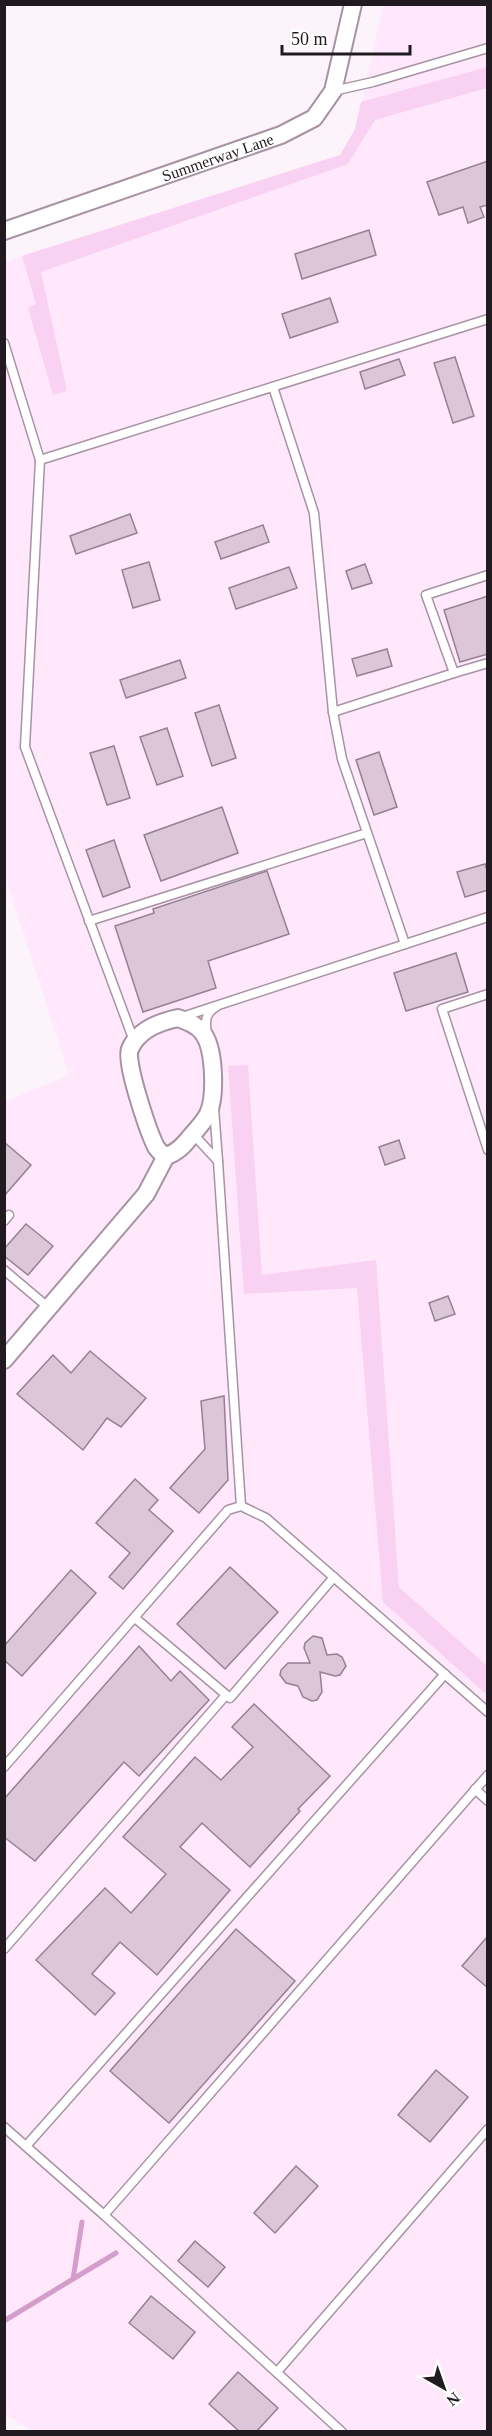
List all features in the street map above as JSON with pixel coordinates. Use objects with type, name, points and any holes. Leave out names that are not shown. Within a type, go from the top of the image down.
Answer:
[{"type":"street","name":"Summerway Lane","points":[[4,231],[281,135],[314,118],[333,91],[353,4]]},
{"type":"street","points":[[178,1018],[192,1023],[204,1034],[211,1054],[213,1098],[209,1113],[174,1154],[166,1156],[156,1146],[128,1061],[129,1051],[134,1041],[141,1033],[162,1021],[178,1018]]},
{"type":"street","points":[[4,1360],[146,1194],[166,1156]]},
{"type":"lane","points":[[333,91],[373,82],[488,48]]},
{"type":"lane","points":[[40,459],[488,319]]},
{"type":"lane","points":[[4,343],[40,459],[25,747],[134,1041]]},
{"type":"lane","points":[[273,387],[314,513],[333,712],[342,759],[405,944]]},
{"type":"lane","points":[[454,673],[426,595],[488,575]]},
{"type":"lane","points":[[333,712],[488,663]]},
{"type":"lane","points":[[90,921],[367,833]]},
{"type":"lane","points":[[178,1018],[488,917]]},
{"type":"lane","points":[[488,994],[442,1009],[483,1120],[488,1150]]},
{"type":"lane","points":[[211,1054],[206,1017],[210,1011],[230,1000]]},
{"type":"lane","points":[[213,1098],[241,1506]]},
{"type":"lane","points":[[193,1134],[218,1161]]},
{"type":"lane","points":[[4,1270],[49,1308]]},
{"type":"lane","points":[[5,1765],[228,1510],[241,1506],[266,1518],[488,1712]]},
{"type":"lane","points":[[135,1618],[230,1698],[334,1577]]},
{"type":"lane","points":[[26,2146],[445,1674]]},
{"type":"lane","points":[[4,1949],[226,1695]]},
{"type":"lane","points":[[104,2214],[488,1775]]},
{"type":"lane","points":[[475,1790],[488,1801]]},
{"type":"lane","points":[[4,2127],[104,2214],[342,2432]]},
{"type":"lane","points":[[277,2372],[488,2129]]},
{"type":"shaded area","points":[[383,5],[487,5],[487,2431],[34,2432],[5,2414],[4,1102],[69,1075],[5,876],[4,262],[340,155],[356,129]]},
{"type":"shaded area","points":[[487,67],[487,88],[375,120],[348,164],[41,272],[67,391],[53,395],[28,308],[36,304],[22,256],[340,155],[355,129],[361,102]]},
{"type":"shaded area","points":[[248,1065],[262,1275],[376,1260],[399,1587],[487,1666],[487,1695],[383,1602],[357,1288],[244,1294],[228,1066]]},
{"type":"building","points":[[488,161],[488,205],[480,207],[484,217],[468,223],[463,207],[439,215],[427,182]]},
{"type":"building","points":[[369,230],[376,255],[302,279],[295,254]]},
{"type":"building","points":[[330,298],[338,322],[290,338],[282,314]]},
{"type":"building","points":[[455,357],[474,416],[453,423],[434,363]]},
{"type":"building","points":[[399,359],[405,375],[365,389],[360,372]]},
{"type":"building","points":[[130,514],[137,533],[76,554],[70,536]]},
{"type":"building","points":[[263,525],[269,542],[221,559],[215,542]]},
{"type":"building","points":[[149,562],[160,600],[133,608],[122,570]]},
{"type":"building","points":[[365,564],[372,583],[352,589],[346,571]]},
{"type":"building","points":[[289,567],[297,588],[236,609],[229,588]]},
{"type":"building","points":[[488,596],[488,654],[460,662],[444,610]]},
{"type":"building","points":[[387,649],[392,666],[357,676],[352,659]]},
{"type":"building","points":[[180,660],[186,678],[126,698],[120,680]]},
{"type":"building","points":[[219,705],[236,758],[212,766],[195,713]]},
{"type":"building","points":[[167,728],[183,776],[157,785],[140,737]]},
{"type":"building","points":[[114,746],[130,798],[107,805],[90,753]]},
{"type":"building","points":[[379,752],[397,807],[374,815],[356,760]]},
{"type":"building","points":[[222,807],[238,853],[161,881],[144,835]]},
{"type":"building","points":[[114,840],[130,887],[103,897],[86,850]]},
{"type":"building","points":[[485,864],[488,873],[488,890],[465,897],[457,872]]},
{"type":"building","points":[[267,871],[289,934],[208,961],[216,988],[143,1012],[115,926],[154,913],[153,909]]},
{"type":"building","points":[[456,953],[468,992],[406,1011],[394,973]]},
{"type":"building","points":[[399,1140],[405,1158],[385,1165],[379,1147]]},
{"type":"building","points":[[4,1142],[31,1165],[4,1196]]},
{"type":"building","points":[[26,1224],[53,1246],[28,1275],[4,1256],[4,1249]]},
{"type":"building","points":[[448,1296],[455,1314],[435,1321],[429,1303]]},
{"type":"building","points":[[90,1351],[146,1398],[121,1427],[107,1418],[83,1450],[17,1394],[53,1355],[71,1373]]},
{"type":"building","points":[[224,1396],[228,1480],[199,1513],[170,1488],[205,1449],[201,1401]]},
{"type":"building","points":[[135,1479],[158,1500],[149,1510],[173,1531],[123,1589],[109,1577],[130,1553],[96,1523]]},
{"type":"building","points":[[230,1567],[278,1612],[225,1669],[177,1624]]},
{"type":"building","points":[[71,1570],[96,1593],[22,1676],[4,1660],[4,1646]]},
{"type":"building","points":[[313,1636],[322,1638],[327,1655],[337,1654],[342,1657],[346,1666],[340,1675],[320,1672],[322,1692],[317,1700],[312,1701],[303,1697],[298,1686],[286,1683],[280,1675],[281,1670],[288,1663],[310,1663],[304,1648],[305,1643]]},
{"type":"building","points":[[139,1646],[171,1681],[180,1671],[209,1700],[139,1776],[124,1762],[35,1861],[4,1837],[4,1799]]},
{"type":"building","points":[[254,1704],[330,1776],[298,1809],[300,1811],[250,1867],[202,1823],[180,1847],[230,1890],[157,1975],[120,1942],[92,1974],[115,1993],[95,2015],[36,1960],[105,1888],[131,1913],[166,1874],[123,1837],[195,1757],[221,1780],[253,1747],[232,1727]]},
{"type":"building","points":[[236,1929],[295,1981],[169,2123],[110,2071]]},
{"type":"building","points":[[488,1936],[488,1988],[462,1966]]},
{"type":"building","points":[[436,2070],[468,2097],[430,2142],[398,2115]]},
{"type":"building","points":[[296,2166],[318,2186],[275,2233],[254,2213]]},
{"type":"building","points":[[195,2241],[225,2267],[208,2287],[178,2261]]},
{"type":"building","points":[[151,2296],[195,2332],[173,2359],[129,2323]]},
{"type":"building","points":[[238,2372],[278,2408],[256,2432],[240,2432],[209,2404]]},
{"type":"waterway","points":[[4,2321],[73,2279],[82,2222]]},
{"type":"waterway","points":[[73,2279],[116,2253]]}]
